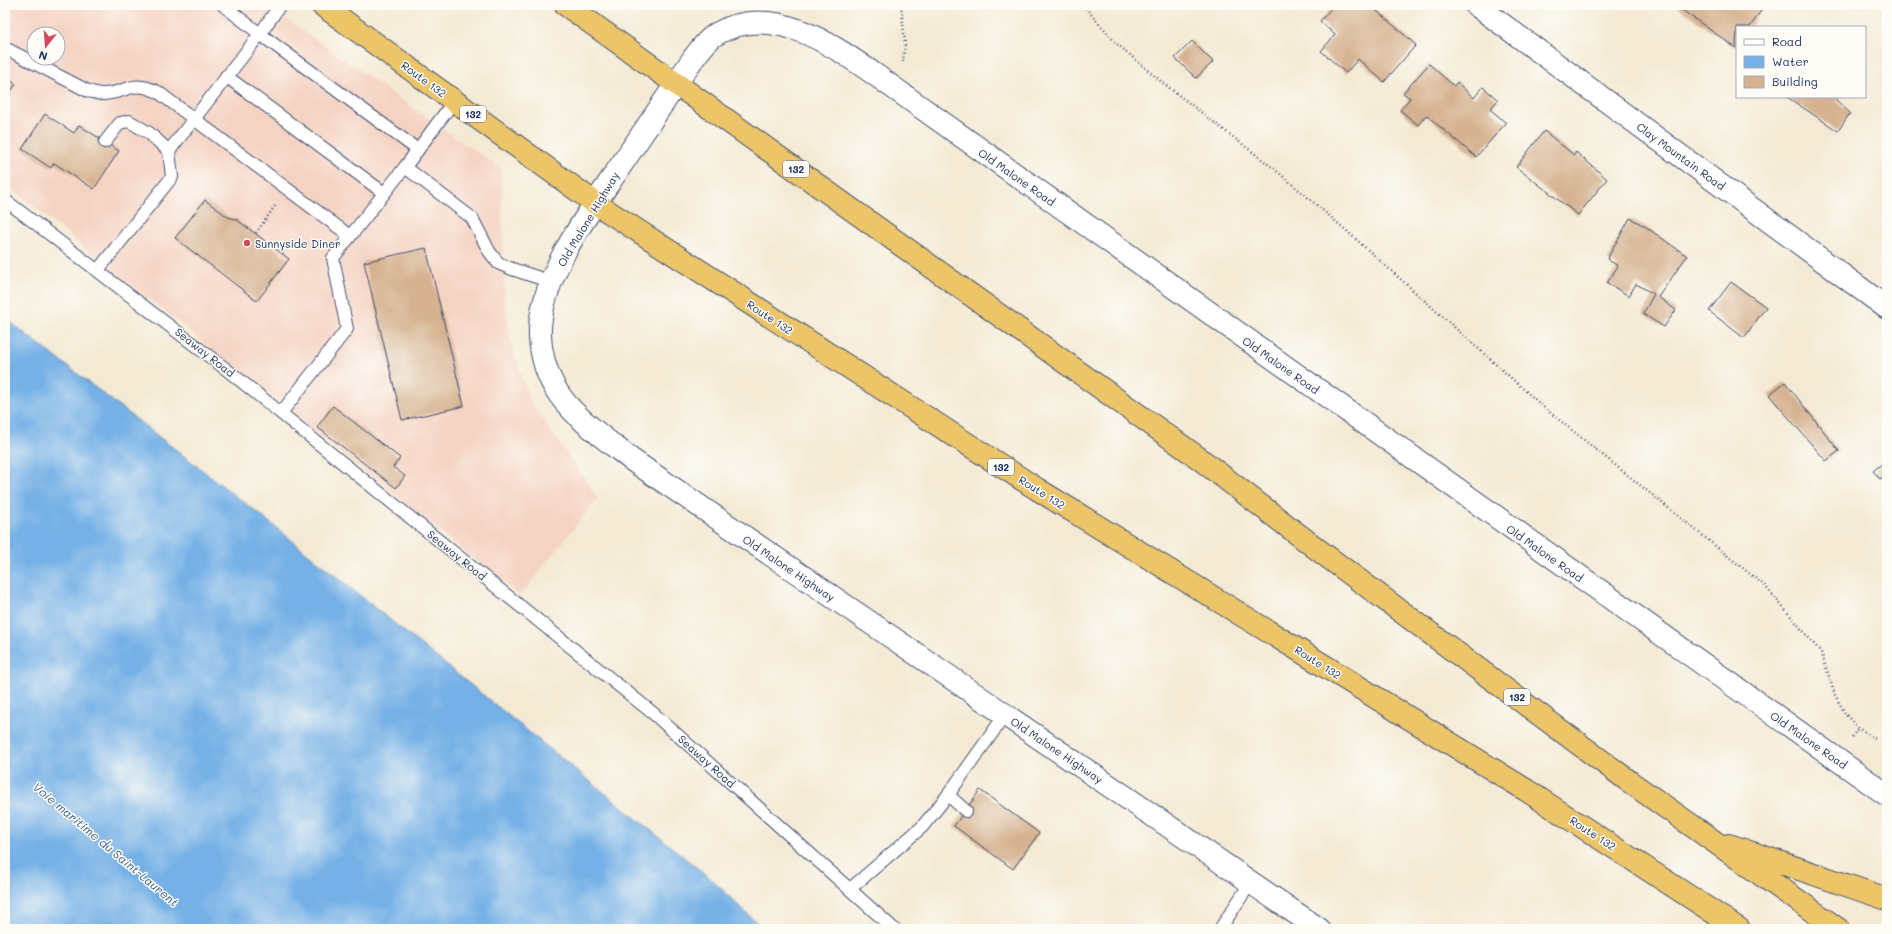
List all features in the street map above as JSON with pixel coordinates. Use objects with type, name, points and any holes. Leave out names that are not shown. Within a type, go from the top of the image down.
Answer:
[{"type":"highway","name":"Route 132","points":[[322,5],[595,203],[1037,489],[1526,790],[1739,929]]},
{"type":"highway","name":"132","points":[[566,5],[1194,454],[1321,552],[1706,837],[1838,929]]},
{"type":"highway","points":[[1706,837],[1887,899]]},
{"type":"street","name":"Clay Mountain Road","points":[[1476,5],[1887,308]]},
{"type":"street","name":"Old Malone Road","points":[[676,84],[705,43],[726,26],[737,21],[759,15],[774,16],[808,29],[877,76],[956,134],[1887,795]]},
{"type":"street","name":"Old Malone Highway","points":[[676,84],[595,203],[564,254],[544,306],[540,327],[541,348],[544,364],[555,388],[570,408],[632,460],[688,499],[1319,929]]},
{"type":"lane","points":[[223,5],[418,150]]},
{"type":"lane","points":[[169,151],[260,34],[280,5]]},
{"type":"lane","points":[[5,48],[88,91],[102,94],[136,86],[146,86],[158,92],[350,236]]},
{"type":"lane","points":[[226,76],[384,193]]},
{"type":"lane","points":[[281,413],[346,329],[333,258],[405,167],[454,101]]},
{"type":"lane","points":[[98,270],[172,177],[169,151],[149,133],[129,121],[120,123],[105,142]]},
{"type":"lane","points":[[405,167],[472,218],[489,251],[498,263],[552,282]]},
{"type":"lane","name":"Seaway Road","points":[[5,200],[98,270],[281,413],[654,714],[894,929]]},
{"type":"lane","points":[[850,889],[922,827],[948,795],[1005,715]]},
{"type":"lane","points":[[948,795],[966,811]]},
{"type":"lane","points":[[1220,929],[1251,882]]},
{"type":"path","points":[[901,5],[905,42],[902,67]]},
{"type":"path","points":[[1083,5],[1116,43],[1163,83],[1272,167],[1340,225],[1547,410],[1765,586],[1821,652],[1835,695],[1846,715],[1858,728],[1877,740]]},
{"type":"path","points":[[256,234],[287,188]]},
{"type":"shaded area","points":[[5,5],[266,5],[501,169],[505,303],[511,343],[530,401],[598,498],[520,596],[5,184]]},
{"type":"water","name":"Voie maritime du Saint-Laurent","points":[[5,318],[259,514],[711,879],[763,929],[5,929]]},
{"type":"building","points":[[1334,5],[1370,5],[1416,45],[1384,82],[1358,59],[1346,73],[1321,51],[1335,35],[1320,21]]},
{"type":"building","points":[[1675,5],[1765,5],[1751,26],[1736,26],[1736,48]]},
{"type":"building","points":[[1192,41],[1213,62],[1196,78],[1175,58]]},
{"type":"building","points":[[1429,64],[1454,86],[1457,82],[1474,98],[1483,87],[1498,100],[1490,109],[1506,123],[1476,157],[1426,115],[1418,125],[1400,110],[1410,98],[1403,93]]},
{"type":"building","points":[[5,77],[16,84],[5,100]]},
{"type":"building","points":[[1788,98],[1837,98],[1836,100],[1850,113],[1838,131]]},
{"type":"building","points":[[45,114],[74,133],[79,125],[119,151],[94,189],[54,163],[51,168],[22,149]]},
{"type":"building","points":[[1544,131],[1574,155],[1576,152],[1607,179],[1578,215],[1516,167]]},
{"type":"building","points":[[205,200],[228,217],[236,219],[289,259],[257,301],[175,238]]},
{"type":"building","points":[[1630,218],[1646,227],[1687,256],[1658,297],[1676,310],[1664,327],[1643,314],[1654,294],[1636,284],[1629,296],[1607,283],[1618,266],[1607,259]]},
{"type":"building","points":[[426,248],[464,406],[402,420],[364,262]]},
{"type":"building","points":[[1731,282],[1766,307],[1744,338],[1709,311]]},
{"type":"building","points":[[1785,382],[1839,451],[1826,461],[1769,395]]},
{"type":"building","points":[[333,406],[400,458],[393,467],[405,476],[396,488],[317,427]]},
{"type":"building","points":[[1883,463],[1885,466],[1887,464],[1887,482],[1883,477],[1880,479],[1873,471]]},
{"type":"building","points":[[980,790],[1039,833],[1013,869],[954,826]]},
{"type":"place","name":"Sunnyside Diner","points":[[247,243]]}]
